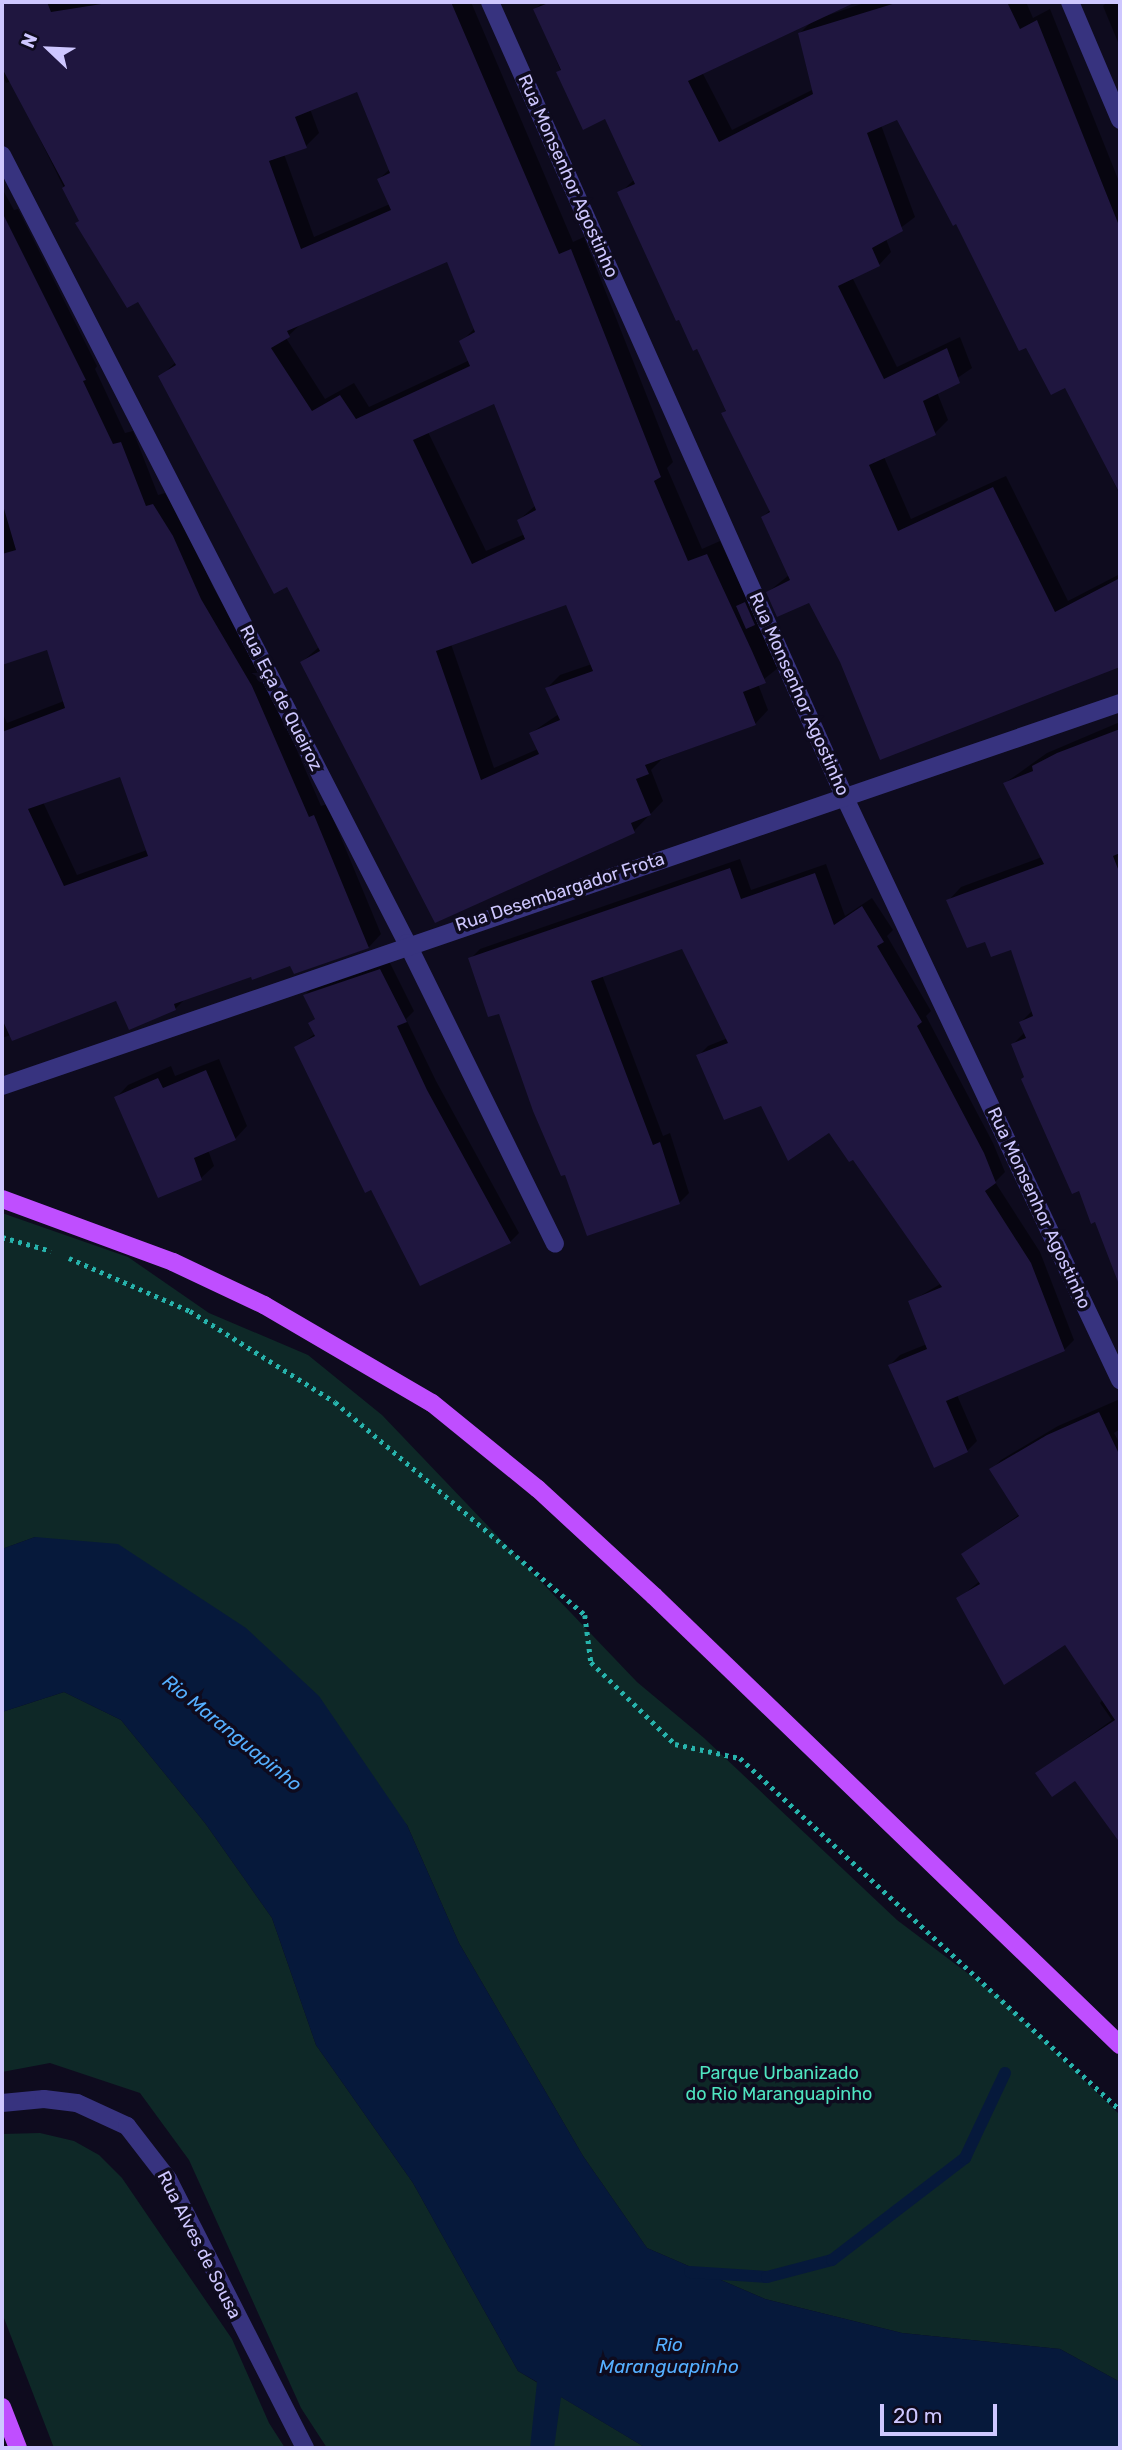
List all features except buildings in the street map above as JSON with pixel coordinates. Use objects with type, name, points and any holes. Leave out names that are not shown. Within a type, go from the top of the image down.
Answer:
[{"type":"main road","points":[[2,1199],[173,1262],[264,1305],[432,1403],[538,1489],[654,1596],[1120,2045]]},
{"type":"main road","points":[[2,2407],[18,2448]]},
{"type":"street","name":"Rua Monsenhor Agostinho","points":[[490,2],[845,798],[1120,1380]]},
{"type":"street","points":[[1070,2],[1120,120]]},
{"type":"street","name":"Rua Eça de Queiroz","points":[[2,155],[10,186],[407,943],[555,1244]]},
{"type":"street","name":"Rua Desembargador Frota","points":[[2,1086],[407,943],[845,798],[1120,703]]},
{"type":"street","name":"Rua Alves de Sousa","points":[[2,2103],[44,2099],[77,2104],[127,2126],[168,2179],[305,2448]]},
{"type":"path","points":[[2,1237],[59,1253],[190,1311],[335,1402],[585,1615],[591,1662],[675,1744],[740,1758],[1120,2110]]},
{"type":"green space","name":"Parque Urbanizado do Rio Maranguapinho","points":[[2,1213],[128,1257],[209,1313],[308,1355],[382,1415],[637,1682],[704,1738],[897,1920],[999,1997],[1120,2115],[1120,2382],[1060,2349],[902,2333],[765,2299],[647,2248],[583,2156],[459,1943],[407,1825],[35,1537],[2,1549]]},
{"type":"green space","points":[[64,1692],[121,1720],[205,1823],[272,1918],[316,2045],[413,2183],[518,2371],[646,2448],[327,2448],[301,2408],[189,2160],[140,2093],[50,2063],[2,2072],[2,1712]]},
{"type":"green space","points":[[40,2133],[74,2141],[99,2155],[122,2178],[232,2339],[269,2423],[285,2448],[54,2448],[2,2313],[2,2134]]},
{"type":"water","name":"Rio Maranguapinho","points":[[35,1537],[118,1544],[246,1628],[319,1696],[407,1825],[459,1943],[583,2156],[647,2248],[765,2299],[902,2333],[1060,2349],[1120,2382],[1120,2448],[646,2448],[561,2397],[554,2448],[530,2448],[537,2382],[518,2371],[413,2183],[316,2045],[272,1918],[205,1823],[121,1720],[64,1692],[2,1712],[2,1549]]},
{"type":"waterway","points":[[690,2272],[767,2277],[832,2260],[965,2158],[1005,2073]]}]
